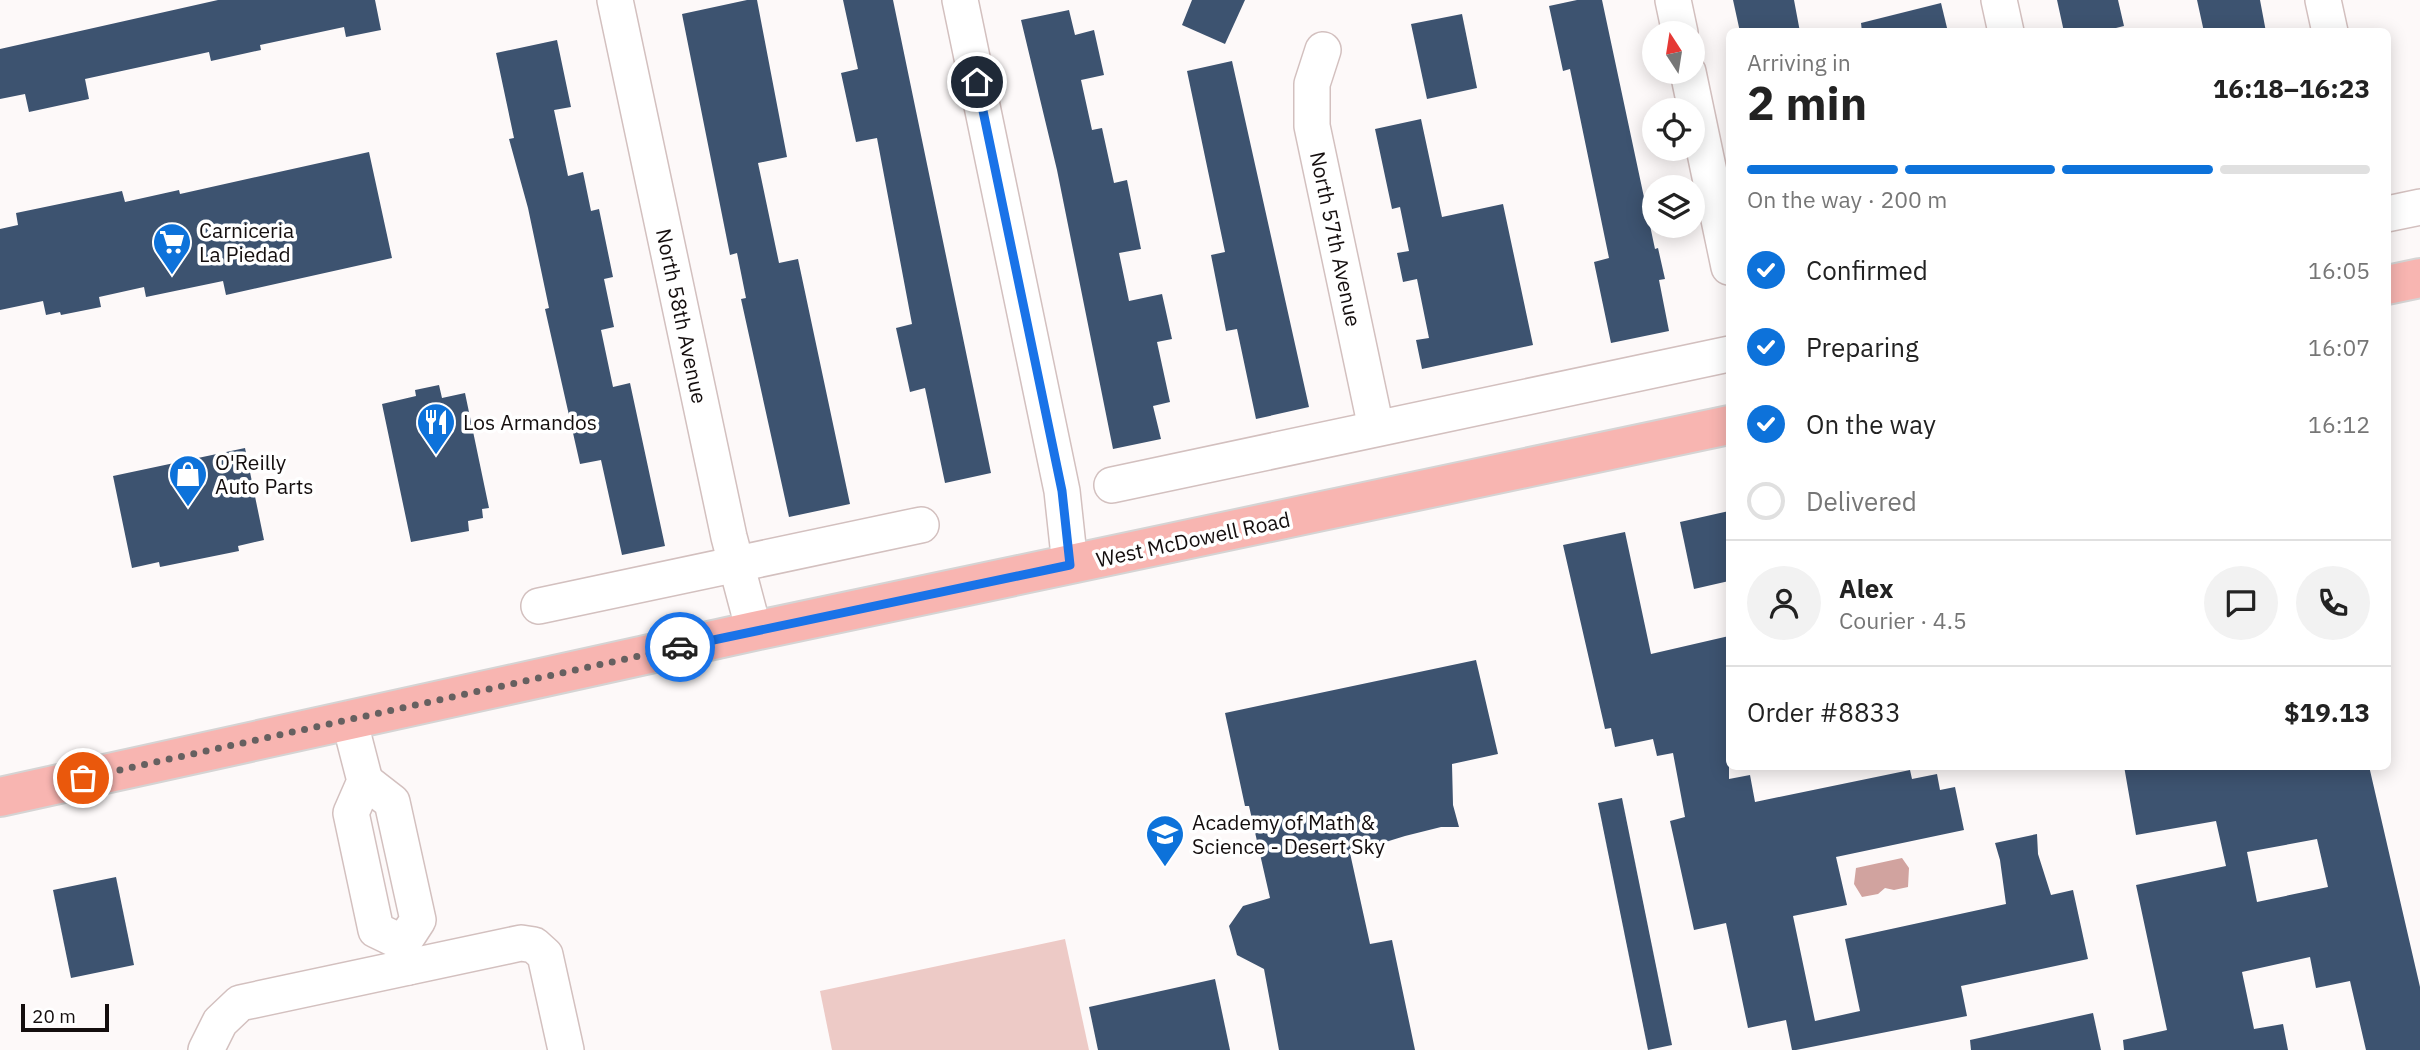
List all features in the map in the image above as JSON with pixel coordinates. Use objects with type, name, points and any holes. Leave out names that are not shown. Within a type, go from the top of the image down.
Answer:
[{"type":"main road","points":[[2391,284],[2420,278]]},
{"type":"main road","name":"West McDowell Road","points":[[0,797],[754,631],[1726,426]]},
{"type":"street","name":"North 58th Avenue","points":[[615,0],[736,564],[754,631]]},
{"type":"street","points":[[960,0],[1062,491],[1070,565]]},
{"type":"street","points":[[1673,0],[1677,21]]},
{"type":"street","points":[[1999,0],[2005,28]]},
{"type":"street","points":[[2323,0],[2329,28]]},
{"type":"street","name":"North 57th Avenue","points":[[1323,50],[1312,84],[1312,125],[1376,428]]},
{"type":"street","points":[[1691,84],[1726,253]]},
{"type":"street","points":[[2391,213],[2420,207]]},
{"type":"street","points":[[1112,485],[1726,355]]},
{"type":"street","points":[[539,606],[921,525]]},
{"type":"street","points":[[349,719],[365,781],[351,813],[376,930],[405,955]]},
{"type":"street","points":[[206,1050],[220,1022],[240,1003],[405,955],[521,943],[534,945],[545,955],[566,1050]]},
{"type":"shaded area","points":[[1902,858],[1909,868],[1908,887],[1894,890],[1885,888],[1878,894],[1862,897],[1854,884],[1856,868]]},
{"type":"shaded area","points":[[1065,939],[1089,1050],[832,1050],[820,991]]},
{"type":"building","points":[[218,0],[375,0],[381,30],[346,37],[344,27],[260,45],[261,50],[211,61],[209,52],[85,79],[89,99],[29,112],[25,94],[0,99],[0,49]]},
{"type":"building","points":[[757,0],[787,157],[758,163],[779,263],[798,259],[850,504],[789,517],[741,299],[746,298],[737,253],[730,255],[682,14]]},
{"type":"building","points":[[843,0],[893,0],[991,473],[945,483],[925,388],[910,392],[896,328],[912,324],[877,138],[856,142],[841,73],[858,69]]},
{"type":"building","points":[[1192,0],[1245,0],[1225,44],[1182,25]]},
{"type":"building","points":[[1577,0],[1602,0],[1642,188],[1642,238],[1653,238],[1655,249],[1658,248],[1665,279],[1659,280],[1669,331],[1611,343],[1594,262],[1609,258],[1570,69],[1563,71],[1549,6]]},
{"type":"building","points":[[1733,0],[1794,0],[1799,28],[1739,28]]},
{"type":"building","points":[[2057,0],[2118,0],[2124,26],[2063,28]]},
{"type":"building","points":[[2197,0],[2260,0],[2265,28],[2203,28]]},
{"type":"building","points":[[1941,3],[1947,28],[1862,28],[1861,23]]},
{"type":"building","points":[[1069,10],[1075,35],[1094,30],[1104,75],[1081,80],[1092,130],[1102,128],[1114,183],[1127,180],[1141,249],[1119,253],[1129,301],[1162,294],[1172,339],[1157,342],[1170,402],[1153,406],[1161,439],[1113,449],[1057,170],[1021,20]]},
{"type":"building","points":[[1462,14],[1477,88],[1427,99],[1411,24]]},
{"type":"building","points":[[557,40],[571,107],[554,110],[568,176],[583,172],[591,211],[599,209],[613,277],[604,279],[614,327],[601,330],[613,387],[630,383],[665,546],[622,555],[601,460],[580,464],[545,309],[549,308],[528,208],[509,139],[514,138],[496,53]]},
{"type":"building","points":[[1232,61],[1309,407],[1256,419],[1237,329],[1226,331],[1211,255],[1225,252],[1187,71]]},
{"type":"building","points":[[1421,119],[1442,217],[1503,204],[1533,345],[1422,369],[1416,340],[1429,338],[1417,279],[1403,282],[1397,253],[1409,251],[1400,207],[1392,209],[1375,129]]},
{"type":"building","points":[[369,152],[392,258],[226,295],[223,281],[146,297],[144,287],[99,297],[101,307],[61,315],[60,312],[46,315],[43,301],[0,310],[0,229],[18,225],[16,213],[122,191],[125,202],[179,190],[180,194]]},
{"type":"building","name":"Los Armandos","points":[[439,385],[442,398],[465,393],[489,508],[482,509],[483,518],[468,521],[469,531],[411,542],[382,404],[416,396],[415,390]]},
{"type":"building","name":"O'Reilly Auto Parts","points":[[245,448],[264,540],[238,546],[239,551],[160,567],[159,562],[132,568],[113,476]]},
{"type":"building","points":[[1726,512],[1726,582],[1694,589],[1680,522]]},
{"type":"building","points":[[1625,532],[1651,654],[1726,637],[1726,770],[1729,770],[1729,779],[1750,775],[1755,802],[1910,770],[1912,779],[1937,774],[1940,790],[1955,787],[1964,830],[1836,857],[1847,905],[1793,916],[1815,1021],[1860,1011],[1845,939],[2006,904],[1995,843],[2037,834],[2038,854],[2051,895],[2073,890],[2088,959],[1961,986],[1967,1016],[1796,1050],[1792,1050],[1786,1020],[1748,1028],[1726,923],[1694,930],[1670,821],[1685,817],[1673,753],[1657,756],[1653,739],[1615,747],[1611,728],[1605,729],[1563,545]]},
{"type":"building","points":[[1476,660],[1498,754],[1452,764],[1453,805],[1459,827],[1441,827],[1350,853],[1370,944],[1392,940],[1415,1050],[1279,1050],[1264,969],[1237,955],[1229,926],[1243,906],[1270,898],[1249,806],[1245,806],[1225,713]]},
{"type":"building","points":[[2125,770],[2370,770],[2420,987],[2420,1050],[2366,1050],[2350,981],[2316,988],[2310,957],[2242,972],[2254,1029],[2283,1024],[2288,1050],[2124,1050],[2123,1040],[2167,1030],[2136,885],[2226,866],[2216,821],[2136,835]],"holes":[[[2317,839],[2328,887],[2257,902],[2247,852]]]},
{"type":"building","points":[[1622,798],[1672,1045],[1648,1050],[1598,803]]},
{"type":"building","points":[[116,877],[134,965],[71,978],[53,890]]},
{"type":"building","points":[[1215,979],[1230,1050],[1098,1050],[1089,1007]]},
{"type":"building","points":[[2093,1013],[2101,1050],[1971,1050],[1970,1040]]},
{"type":"way so far","points":[[83,778],[680,647]]},
{"type":"place","name":"Carniceria La Piedad","points":[[172,276]]},
{"type":"place","name":"Los Armandos","points":[[436,456]]},
{"type":"place","name":"O'Reilly Auto Parts","points":[[188,508]]},
{"type":"place","name":"Academy of Math & Science - Desert Sky","points":[[1165,868]]},
{"type":"route","points":[[680,647],[1070,565],[1062,491],[977,82]]}]
